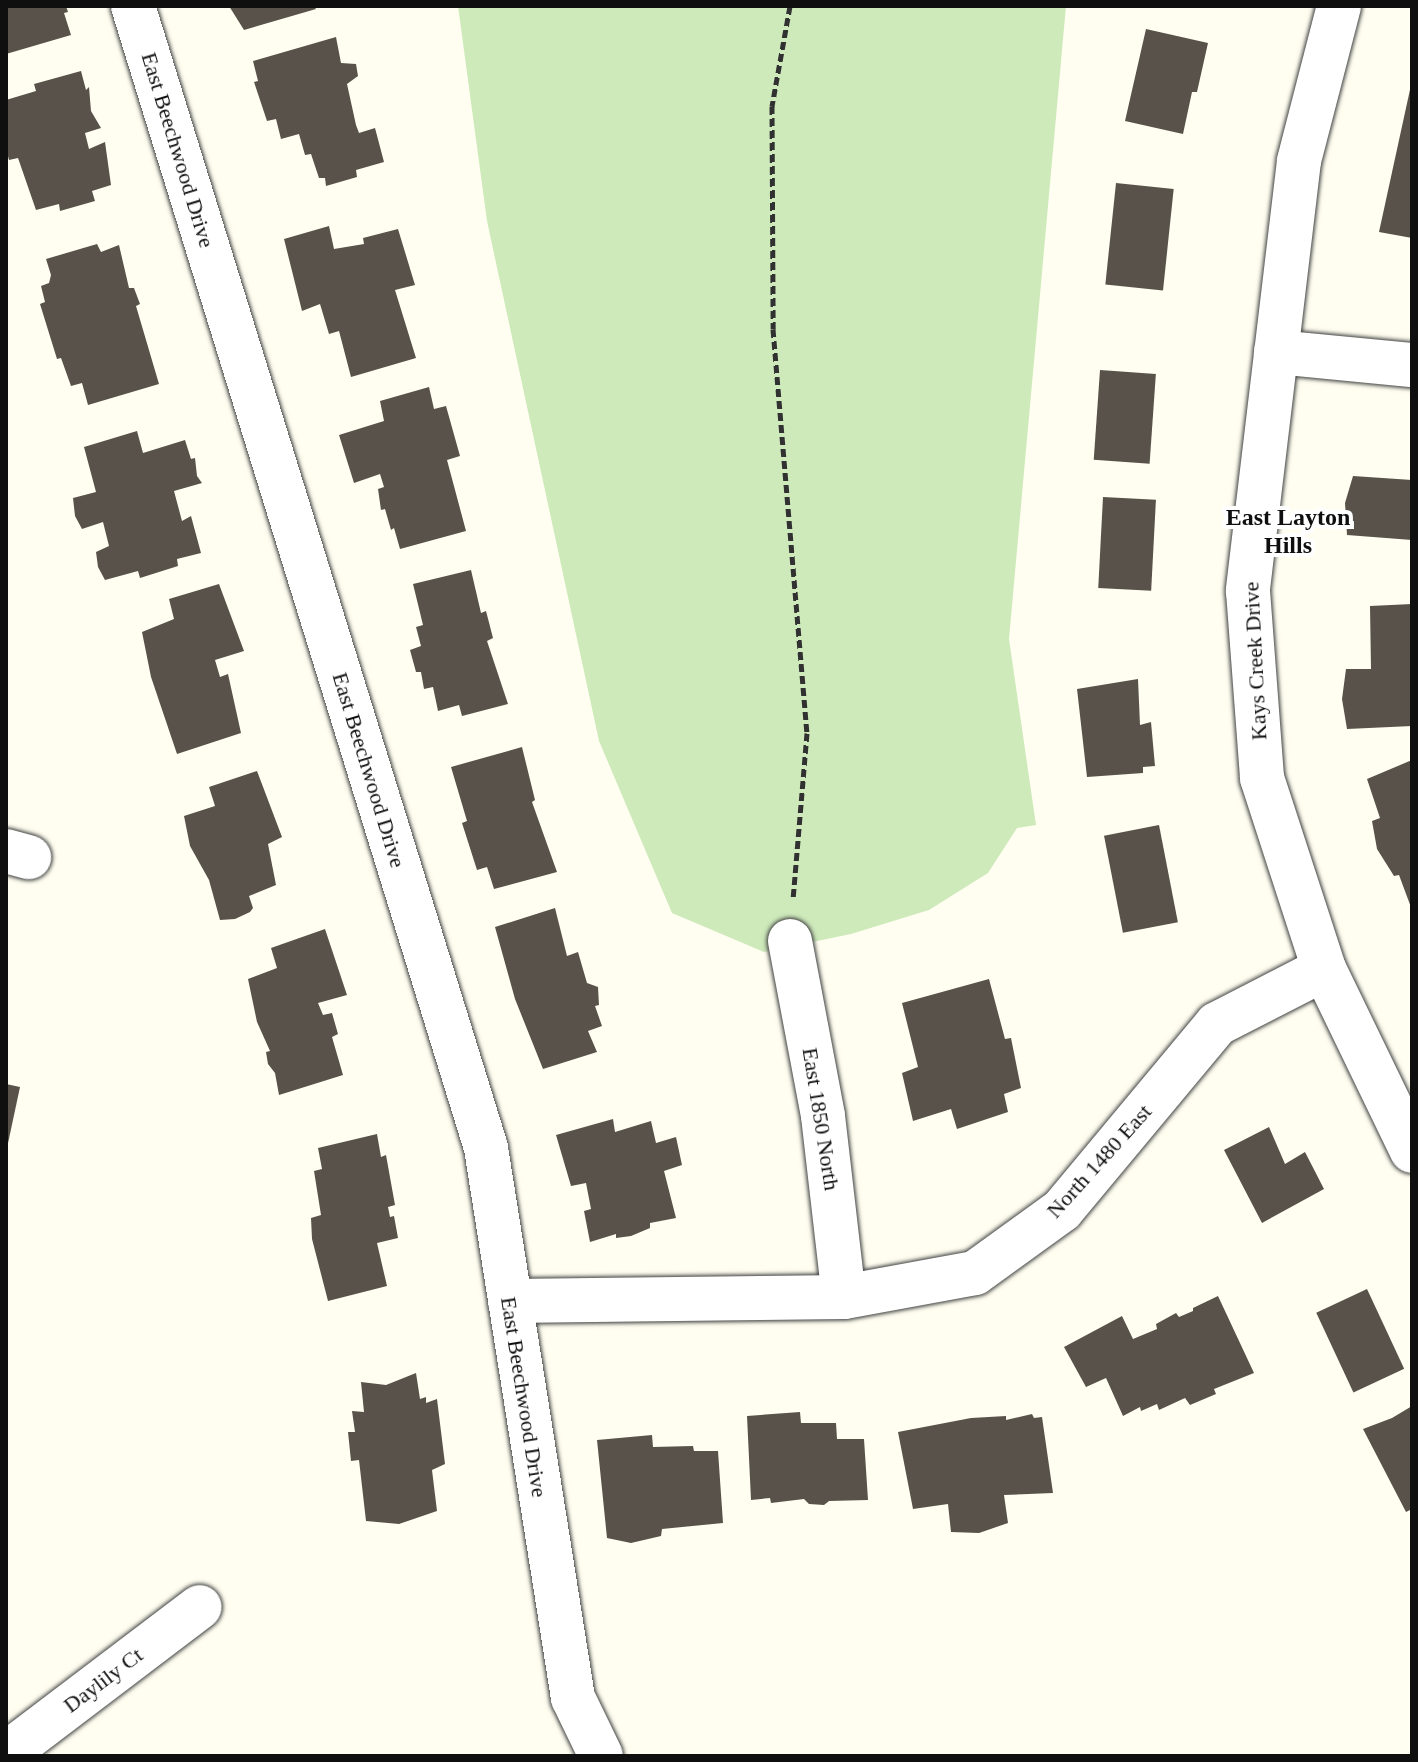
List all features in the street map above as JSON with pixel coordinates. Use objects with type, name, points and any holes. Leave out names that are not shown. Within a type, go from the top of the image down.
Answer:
[{"type":"street","name":"East Beechwood Drive","points":[[133,6],[486,1148],[573,1698],[601,1756]]},
{"type":"street","name":"Kays Creek Drive","points":[[1339,6],[1299,161],[1248,591],[1262,778],[1324,969],[1412,1151]]},
{"type":"street","points":[[1276,352],[1412,365]]},
{"type":"street","name":"East 1850 North","points":[[790,941],[823,1116],[844,1297]]},
{"type":"street","name":"North 1480 East","points":[[510,1301],[844,1297],[975,1273],[1062,1210],[1217,1024],[1324,969]]},
{"type":"street","name":"Daylily Ct","points":[[6,1754],[200,1607]]},
{"type":"path","points":[[790,6],[772,122],[773,329],[807,733],[790,941]]},
{"type":"green space","points":[[458,6],[1066,6],[1009,639],[1036,825],[1017,828],[988,873],[929,910],[851,934],[764,952],[672,913],[599,741],[487,221]]},
{"type":"building","points":[[6,6],[66,6],[68,12],[64,13],[71,35],[6,54]]},
{"type":"building","points":[[229,6],[314,6],[316,9],[244,30]]},
{"type":"building","points":[[1146,29],[1208,43],[1197,92],[1192,92],[1183,134],[1125,121]]},
{"type":"building","points":[[336,37],[341,63],[356,64],[358,76],[347,84],[359,133],[375,128],[384,162],[356,170],[357,177],[326,186],[325,178],[319,178],[311,154],[305,155],[299,134],[281,139],[276,119],[267,121],[254,82],[258,81],[253,61]]},
{"type":"building","points":[[81,71],[86,90],[89,87],[91,111],[101,128],[85,133],[89,149],[105,142],[111,185],[92,191],[95,201],[60,211],[59,204],[36,210],[18,158],[9,160],[6,149],[6,100],[36,91],[34,84]]},
{"type":"building","points":[[1412,86],[1412,238],[1379,232]]},
{"type":"building","points":[[1116,183],[1174,189],[1163,291],[1105,284]]},
{"type":"building","points":[[329,226],[334,249],[364,244],[363,238],[398,229],[415,285],[395,290],[416,358],[351,377],[339,331],[329,334],[320,304],[302,311],[284,239]]},
{"type":"building","points":[[97,244],[101,252],[119,245],[129,288],[134,288],[140,304],[136,306],[159,384],[88,405],[82,383],[71,386],[61,358],[57,359],[40,304],[45,302],[41,286],[49,283],[51,275],[46,259]]},
{"type":"building","points":[[1100,370],[1156,374],[1150,464],[1094,460]]},
{"type":"building","points":[[429,387],[434,409],[446,406],[460,456],[447,460],[466,531],[400,549],[385,509],[381,510],[378,489],[384,487],[380,474],[354,483],[339,435],[384,421],[380,401]]},
{"type":"building","points":[[137,431],[143,453],[185,440],[191,459],[195,458],[197,476],[202,483],[174,491],[182,521],[191,516],[201,553],[177,559],[178,566],[140,578],[138,571],[105,580],[98,567],[96,552],[109,546],[103,522],[82,529],[75,516],[73,498],[96,492],[84,447]]},
{"type":"building","points":[[1353,476],[1412,480],[1412,540],[1347,535],[1345,503]]},
{"type":"building","points":[[1103,497],[1156,500],[1151,591],[1098,588]]},
{"type":"building","points":[[471,570],[481,613],[486,611],[493,638],[487,641],[508,704],[462,716],[459,705],[438,711],[433,687],[424,689],[421,672],[416,672],[410,650],[421,646],[416,627],[423,625],[413,584]]},
{"type":"building","points":[[219,584],[244,651],[215,660],[220,677],[228,674],[241,733],[177,754],[151,677],[142,632],[174,619],[169,599]]},
{"type":"building","points":[[1412,604],[1412,726],[1347,729],[1342,699],[1346,669],[1371,669],[1370,606]]},
{"type":"building","points":[[1138,679],[1140,725],[1151,722],[1155,766],[1143,767],[1143,773],[1087,777],[1077,689]]},
{"type":"building","points":[[522,747],[535,800],[532,802],[557,872],[494,889],[487,867],[477,870],[462,823],[467,821],[451,767]]},
{"type":"building","points":[[1412,760],[1412,910],[1399,875],[1394,876],[1377,849],[1372,821],[1380,818],[1367,779]]},
{"type":"building","points":[[257,771],[282,837],[268,844],[276,885],[249,896],[253,908],[250,912],[235,919],[220,920],[209,880],[190,846],[184,816],[215,806],[209,787]]},
{"type":"building","points":[[1159,825],[1178,922],[1123,933],[1104,836]]},
{"type":"building","points":[[555,908],[567,956],[578,952],[587,983],[598,987],[599,1005],[595,1006],[602,1026],[588,1031],[597,1052],[543,1069],[515,999],[495,927]]},
{"type":"building","points":[[325,929],[347,995],[318,1003],[323,1015],[332,1013],[338,1034],[332,1037],[343,1075],[279,1095],[275,1073],[268,1064],[266,1052],[270,1051],[257,1022],[248,979],[277,968],[271,948]]},
{"type":"building","points":[[989,979],[1005,1039],[1011,1038],[1021,1088],[1004,1094],[1008,1112],[957,1129],[951,1109],[913,1121],[902,1073],[918,1067],[902,1003]]},
{"type":"building","points":[[6,1084],[20,1087],[7,1148],[6,1148]]},
{"type":"building","points":[[613,1119],[615,1132],[651,1121],[656,1143],[676,1137],[682,1165],[664,1171],[676,1218],[650,1223],[650,1228],[631,1236],[616,1238],[616,1234],[590,1242],[584,1211],[591,1209],[586,1183],[571,1186],[556,1135]]},
{"type":"building","points":[[1269,1127],[1285,1164],[1305,1152],[1324,1189],[1262,1223],[1224,1150]]},
{"type":"building","points":[[377,1134],[381,1157],[386,1155],[395,1205],[388,1207],[390,1217],[394,1216],[398,1238],[377,1243],[387,1286],[328,1301],[312,1239],[311,1218],[321,1215],[314,1171],[322,1169],[318,1148]]},
{"type":"building","points":[[1367,1289],[1404,1369],[1353,1392],[1316,1313]]},
{"type":"building","points":[[1218,1296],[1254,1373],[1214,1389],[1216,1394],[1190,1405],[1185,1398],[1159,1410],[1157,1404],[1141,1411],[1140,1407],[1123,1416],[1106,1378],[1086,1387],[1064,1347],[1122,1316],[1133,1339],[1157,1329],[1156,1324],[1176,1313],[1179,1317]]},
{"type":"building","points":[[416,1373],[420,1399],[426,1397],[426,1403],[437,1399],[445,1464],[432,1470],[437,1511],[399,1524],[366,1521],[359,1460],[351,1461],[348,1432],[355,1432],[352,1411],[364,1412],[361,1382],[386,1385]]},
{"type":"building","points":[[1412,1406],[1412,1509],[1406,1512],[1363,1429]]},
{"type":"building","points":[[800,1412],[801,1423],[836,1423],[837,1439],[864,1439],[868,1500],[829,1501],[824,1505],[809,1504],[804,1499],[771,1503],[770,1498],[751,1500],[747,1416]]},
{"type":"building","points":[[1032,1414],[1034,1418],[1042,1417],[1053,1493],[1004,1495],[1008,1523],[979,1533],[951,1532],[948,1504],[913,1509],[898,1432],[971,1418],[1006,1416],[1006,1420]]},
{"type":"building","points":[[652,1435],[653,1447],[693,1446],[694,1451],[718,1451],[723,1523],[662,1529],[661,1536],[631,1543],[607,1538],[597,1440]]},
{"type":"district","name":"East Layton Hills","points":[[1288,532]]}]
